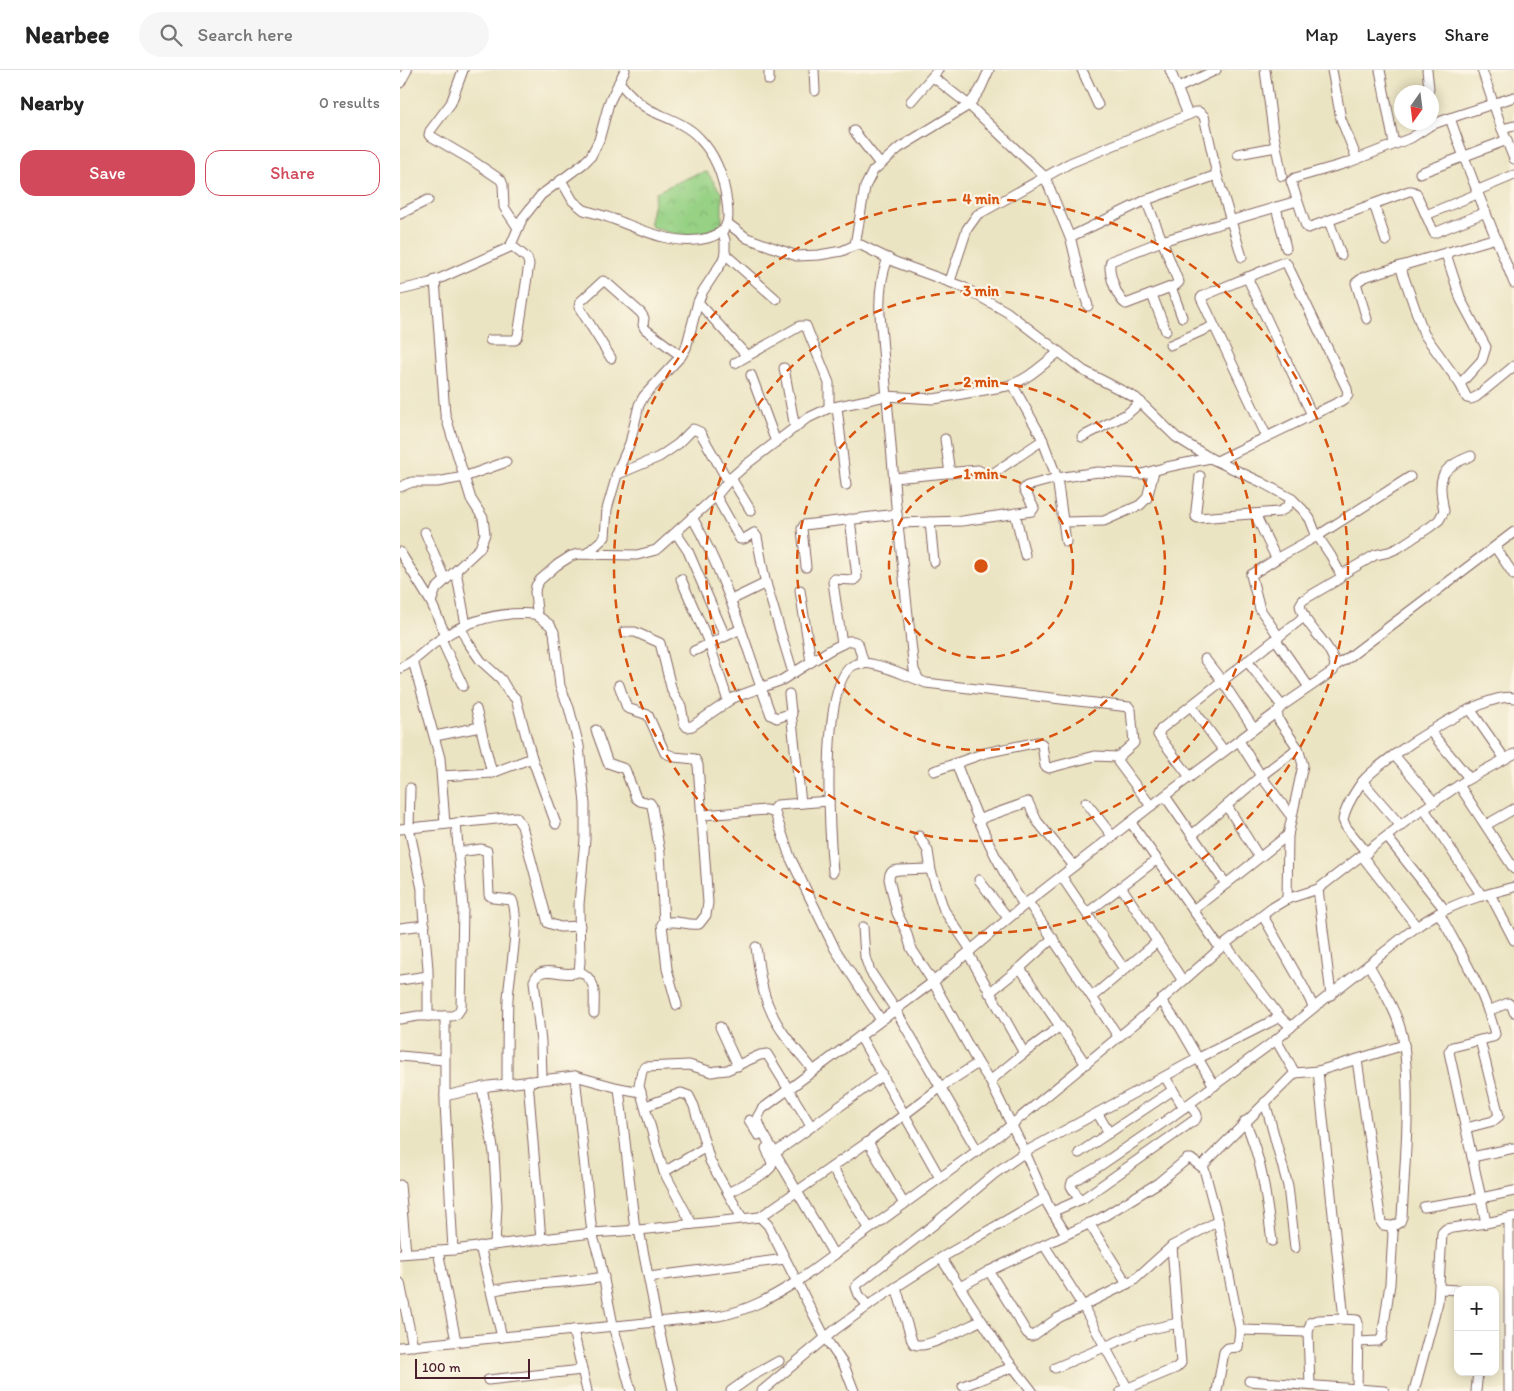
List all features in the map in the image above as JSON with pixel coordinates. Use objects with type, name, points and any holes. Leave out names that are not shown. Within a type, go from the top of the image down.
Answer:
[{"type":"street","points":[[400,83],[407,70]]},
{"type":"street","points":[[464,70],[451,103],[429,135],[501,180],[504,207],[518,228]]},
{"type":"street","points":[[400,289],[435,280],[503,251],[511,245],[518,228],[534,202],[548,188],[583,164],[595,149],[609,103],[625,70]]},
{"type":"street","points":[[769,70],[769,80]]},
{"type":"street","points":[[814,70],[814,91]]},
{"type":"street","points":[[855,244],[865,187],[869,176],[880,164],[905,144],[969,106],[980,90],[989,70]]},
{"type":"street","points":[[1082,70],[1098,105]]},
{"type":"street","points":[[1170,70],[1188,115]]},
{"type":"street","points":[[1178,88],[1216,70]]},
{"type":"street","points":[[1265,70],[1282,176]]},
{"type":"street","points":[[1332,70],[1341,119],[1357,160]]},
{"type":"street","points":[[1380,70],[1394,144]]},
{"type":"street","points":[[1426,70],[1427,85]]},
{"type":"street","points":[[1482,70],[1514,159]]},
{"type":"street","points":[[911,101],[935,73],[1045,177],[1070,236],[1088,306]]},
{"type":"street","points":[[561,180],[574,201],[584,210],[659,236],[688,241],[708,238],[722,232],[728,223],[728,206],[723,178],[712,154],[691,131],[641,104],[619,82]]},
{"type":"street","points":[[1439,121],[1514,97]]},
{"type":"street","points":[[950,281],[967,229],[977,215],[1070,162],[1199,112],[1204,116],[1217,175],[1242,257]]},
{"type":"street","points":[[1450,118],[1476,193],[1486,212],[1514,283]]},
{"type":"street","points":[[1502,130],[1514,126]]},
{"type":"street","points":[[1422,130],[1411,138],[1357,160],[1292,179],[1291,184],[1306,226],[1308,228],[1412,191],[1416,193],[1432,232],[1435,234],[1486,212]]},
{"type":"street","points":[[854,131],[880,164]]},
{"type":"street","points":[[1420,173],[1463,156],[1510,145]]},
{"type":"street","points":[[1238,154],[1276,147]]},
{"type":"street","points":[[1070,236],[1146,200],[1217,175]]},
{"type":"street","points":[[1426,216],[1514,175]]},
{"type":"street","points":[[400,214],[428,200]]},
{"type":"street","points":[[1146,200],[1162,241],[1179,282],[1152,295],[1124,304],[1115,287],[1110,263],[1113,260],[1162,241],[1297,201]]},
{"type":"street","points":[[1374,204],[1386,241]]},
{"type":"street","points":[[1276,207],[1286,248]]},
{"type":"street","points":[[1329,221],[1341,255]]},
{"type":"street","points":[[728,223],[747,238],[797,256],[809,256],[842,250],[855,244],[950,281],[1007,312],[1084,371],[1123,390],[1141,402],[1168,430],[1213,460],[1268,485],[1292,499],[1303,510],[1319,535],[1340,575]]},
{"type":"street","points":[[586,554],[605,537],[607,509],[616,475],[630,443],[636,413],[641,401],[680,356],[688,343],[698,302],[725,254],[725,240],[722,232]]},
{"type":"street","points":[[1367,319],[1356,283],[1364,277],[1496,238]]},
{"type":"street","points":[[490,340],[515,340],[518,336],[529,264],[527,258],[511,245]]},
{"type":"street","points":[[725,254],[776,299]]},
{"type":"street","points":[[1446,254],[1462,300],[1486,348],[1482,360],[1460,384]]},
{"type":"street","points":[[888,258],[879,299],[886,396],[914,670],[919,680]]},
{"type":"street","points":[[806,567],[802,526],[807,524],[898,518],[930,522],[971,520],[1034,510],[1024,491],[1024,487],[1057,478],[1098,472],[1142,474],[1213,460],[1267,437],[1348,397],[1343,380],[1287,264],[1282,263],[1201,297],[1213,326],[1267,437]]},
{"type":"street","points":[[1400,266],[1424,334],[1460,384],[1465,396],[1471,399],[1476,397],[1514,366]]},
{"type":"street","points":[[1247,277],[1312,415]]},
{"type":"street","points":[[430,602],[436,589],[480,548],[485,534],[483,518],[472,498],[464,477],[443,406],[435,280]]},
{"type":"street","points":[[611,358],[579,307],[580,302],[603,281],[608,283],[642,313],[644,318],[643,325],[646,329],[680,356]]},
{"type":"street","points":[[1172,287],[1182,317]]},
{"type":"street","points":[[1152,295],[1166,331]]},
{"type":"street","points":[[698,302],[747,356]]},
{"type":"street","points":[[735,364],[800,326],[806,326],[829,382],[846,485]]},
{"type":"street","points":[[1170,345],[1213,326]]},
{"type":"street","points":[[535,614],[537,611],[535,592],[540,580],[563,560],[571,556],[586,554],[637,555],[656,550],[716,496],[747,464],[815,414],[833,407],[886,396],[934,399],[1012,384],[1030,376],[1059,352]]},
{"type":"street","points":[[784,368],[795,428]]},
{"type":"street","points":[[751,375],[776,442]]},
{"type":"street","points":[[1012,384],[1043,440],[1057,478],[1066,542]]},
{"type":"street","points":[[1082,437],[1127,414],[1141,402]]},
{"type":"street","points":[[616,475],[659,457],[678,444],[693,429],[696,429],[700,432],[751,511]]},
{"type":"street","points":[[945,439],[950,473]]},
{"type":"street","points":[[894,478],[978,470],[989,476],[1043,440]]},
{"type":"street","points":[[1335,666],[1332,656],[1305,616],[1300,605],[1303,600],[1339,579],[1340,575],[1375,555],[1394,550],[1439,520],[1444,511],[1440,488],[1445,473],[1449,466],[1471,456]]},
{"type":"street","points":[[400,487],[412,482],[437,482],[464,477],[506,462]]},
{"type":"street","points":[[1064,522],[1104,521],[1140,505],[1147,498],[1154,471]]},
{"type":"street","points":[[1200,476],[1196,510],[1196,517],[1198,518],[1283,511],[1292,499]]},
{"type":"street","points":[[1309,687],[1260,609],[1251,577],[1254,572],[1276,558],[1319,535],[1410,478]]},
{"type":"street","points":[[716,496],[740,539],[744,539],[752,534],[756,535],[766,583],[793,674]]},
{"type":"street","points":[[1015,513],[1025,554]]},
{"type":"street","points":[[1255,514],[1276,558]]},
{"type":"street","points":[[692,517],[709,547],[731,600],[771,715],[777,718],[792,713]]},
{"type":"street","points":[[842,644],[832,582],[834,579],[854,580],[857,577],[850,520]]},
{"type":"street","points":[[930,522],[934,562]]},
{"type":"street","points":[[425,532],[445,580]]},
{"type":"street","points":[[834,1254],[762,1131],[757,1118],[762,1109],[933,982],[1026,903],[1151,806],[1333,671],[1335,666],[1514,532]]},
{"type":"street","points":[[676,533],[688,551],[724,636]]},
{"type":"street","points":[[1495,547],[1514,575]]},
{"type":"street","points":[[400,552],[430,602],[463,686]]},
{"type":"street","points":[[456,571],[467,641],[481,661],[501,679],[508,691],[516,699],[532,758],[556,824]]},
{"type":"street","points":[[681,579],[709,643],[728,701]]},
{"type":"street","points":[[731,600],[766,583]]},
{"type":"street","points":[[800,590],[811,662]]},
{"type":"street","points":[[400,668],[464,626],[489,616],[535,614],[550,625],[554,632],[560,686],[569,708],[579,746],[585,804],[585,839],[579,904],[580,962],[578,972]]},
{"type":"street","points":[[1190,778],[1158,735],[1161,729],[1305,616]]},
{"type":"street","points":[[694,651],[741,629]]},
{"type":"street","points":[[624,632],[635,632],[660,643],[672,691],[681,706],[684,723],[687,727],[692,726],[728,701],[793,674],[842,644],[853,641],[858,643],[864,664]]},
{"type":"street","points":[[1205,659],[1254,728]]},
{"type":"street","points":[[413,661],[440,758],[445,824]]},
{"type":"street","points":[[1247,661],[1280,709],[1279,721],[1298,748],[1303,765],[1288,835],[1287,899]]},
{"type":"street","points":[[833,872],[830,846],[829,801],[831,729],[836,696],[848,668],[856,664],[878,666],[926,683],[1129,707],[1131,710],[1134,743],[1118,756],[1095,756],[1049,768],[1045,766],[1042,744],[1038,742],[985,753],[934,771]]},
{"type":"street","points":[[618,685],[627,708],[648,715],[665,753],[675,757],[691,758],[697,762],[709,898],[706,914],[702,922],[694,925],[664,922]]},
{"type":"street","points":[[789,694],[801,803]]},
{"type":"street","points":[[1417,927],[1346,827],[1343,820],[1362,782],[1394,755],[1430,731],[1470,709],[1500,697],[1514,698]]},
{"type":"street","points":[[1191,706],[1224,751]]},
{"type":"street","points":[[1470,709],[1505,759]]},
{"type":"street","points":[[476,710],[492,773]]},
{"type":"street","points":[[435,736],[480,726]]},
{"type":"street","points":[[596,730],[608,763],[625,769],[636,798],[642,802],[650,802],[652,806],[660,853],[664,922],[662,930],[667,969],[677,1005]]},
{"type":"street","points":[[1430,731],[1469,778]]},
{"type":"street","points":[[1239,741],[1261,776],[1291,816]]},
{"type":"street","points":[[1192,834],[1261,776],[1298,748]]},
{"type":"street","points":[[400,1347],[731,1314],[768,1299],[798,1281],[1012,1124],[1223,946],[1263,916],[1287,899],[1318,889],[1460,784],[1514,754]]},
{"type":"street","points":[[1394,755],[1434,802]]},
{"type":"street","points":[[1118,756],[1119,764],[1151,806]]},
{"type":"street","points":[[442,776],[492,773],[532,758]]},
{"type":"street","points":[[956,763],[977,820],[992,850],[1026,903],[1053,938],[1118,1036]]},
{"type":"street","points":[[1362,782],[1401,826]]},
{"type":"street","points":[[1460,784],[1514,869]]},
{"type":"street","points":[[410,788],[404,829],[421,880],[428,976],[428,1016]]},
{"type":"street","points":[[1165,796],[1226,884]]},
{"type":"street","points":[[829,801],[777,805],[774,808],[774,813],[790,857],[835,949],[881,1020]]},
{"type":"street","points":[[977,820],[1028,802],[1037,821],[1074,866]]},
{"type":"street","points":[[1086,802],[1113,837]]},
{"type":"street","points":[[1227,806],[1259,857]]},
{"type":"street","points":[[1424,809],[1486,895],[1514,940]]},
{"type":"street","points":[[703,815],[766,810],[774,813]]},
{"type":"street","points":[[1486,824],[1513,813]]},
{"type":"street","points":[[404,829],[512,817],[518,819],[522,826],[548,923],[560,927],[580,926]]},
{"type":"street","points":[[400,1019],[457,1014],[461,1008],[463,907],[456,823]]},
{"type":"street","points":[[1131,823],[1193,910],[1280,1017],[1291,1027]]},
{"type":"street","points":[[1193,910],[1288,835]]},
{"type":"street","points":[[919,836],[928,851],[930,870],[944,910],[1024,1053]]},
{"type":"street","points":[[1387,837],[1442,912],[1472,974],[1488,1011],[1495,1034],[1493,1037],[1452,1047],[1449,1052],[1486,1223]]},
{"type":"street","points":[[458,852],[481,849],[487,851],[489,897],[509,899],[512,900],[513,904],[515,926],[508,1008],[507,1083]]},
{"type":"street","points":[[1087,913],[1156,860]]},
{"type":"street","points":[[930,870],[893,870],[889,879],[897,913],[906,931],[911,948],[933,982],[990,1081],[1012,1124],[1045,1198],[1066,1234]]},
{"type":"street","points":[[1062,876],[1124,969]]},
{"type":"street","points":[[979,880],[1008,918]]},
{"type":"street","points":[[1079,1199],[1071,1183],[1101,1165],[1187,1106],[1276,1040],[1313,1006],[1331,995],[1417,927],[1442,912],[1486,895],[1514,887]]},
{"type":"street","points":[[1122,888],[1183,980]]},
{"type":"street","points":[[1318,889],[1331,995]]},
{"type":"street","points":[[1263,916],[1304,986],[1313,1006]]},
{"type":"street","points":[[400,928],[425,925]]},
{"type":"street","points":[[862,927],[867,964],[977,1150]]},
{"type":"street","points":[[989,993],[1053,938]]},
{"type":"street","points":[[1092,997],[1157,942]]},
{"type":"street","points":[[756,947],[761,979],[770,1011],[778,1026],[813,1070]]},
{"type":"street","points":[[1357,1060],[1381,1222],[1392,1227],[1400,1222],[1402,1217],[1407,1128],[1406,1065],[1402,1030],[1397,1015],[1369,964]]},
{"type":"street","points":[[1020,968],[1085,1063]]},
{"type":"street","points":[[542,1079],[541,1042],[535,978],[544,972],[574,974],[578,972],[586,975],[593,983],[594,1012]]},
{"type":"street","points":[[400,980],[428,976]]},
{"type":"street","points":[[1161,1000],[1198,1056],[1214,1086]]},
{"type":"street","points":[[1488,1011],[1508,1003],[1512,1006],[1514,1012]]},
{"type":"street","points":[[444,1016],[445,1096],[453,1250]]},
{"type":"street","points":[[868,1306],[856,1291],[858,1284],[994,1174],[1025,1152],[1165,1077],[1198,1056],[1280,1017]]},
{"type":"street","points":[[720,1027],[738,1066]]},
{"type":"street","points":[[990,1081],[1060,1027]]},
{"type":"street","points":[[860,1036],[940,1178]]},
{"type":"street","points":[[1276,1040],[1295,1073]]},
{"type":"street","points":[[1466,1128],[1493,1121],[1499,1116],[1480,1040]]},
{"type":"street","points":[[1203,1168],[1204,1164],[1245,1121],[1295,1073],[1318,1071],[1404,1045]]},
{"type":"street","points":[[692,1224],[664,1172],[641,1092],[640,1080],[642,1071],[646,1068],[689,1064],[712,1072],[727,1070],[760,1055],[767,1054],[811,1126]]},
{"type":"street","points":[[400,1056],[444,1060]]},
{"type":"street","points":[[400,1185],[403,1254],[760,1217],[868,1142],[941,1087],[978,1063]]},
{"type":"street","points":[[1318,1071],[1344,1319]]},
{"type":"street","points":[[775,1154],[883,1075]]},
{"type":"street","points":[[575,1076],[592,1233],[604,1278],[613,1325],[631,1391]]},
{"type":"street","points":[[445,1096],[507,1083],[575,1076],[641,1092]]},
{"type":"street","points":[[1052,1212],[1079,1199],[1196,1118],[1197,1114],[1172,1090],[1165,1077]]},
{"type":"street","points":[[528,1081],[541,1240]]},
{"type":"street","points":[[482,1087],[494,1153],[497,1206],[495,1244]]},
{"type":"street","points":[[619,1088],[637,1230],[674,1390]]},
{"type":"street","points":[[1079,1153],[1172,1090]]},
{"type":"street","points":[[646,1106],[682,1093],[689,1096],[694,1106],[710,1161],[742,1218]]},
{"type":"street","points":[[1264,1102],[1288,1186],[1295,1248]]},
{"type":"street","points":[[1098,1114],[1109,1133]]},
{"type":"street","points":[[728,1193],[766,1173],[771,1167],[771,1158],[768,1150],[749,1120]]},
{"type":"street","points":[[1245,1121],[1262,1170],[1272,1241]]},
{"type":"street","points":[[868,1142],[904,1204]]},
{"type":"street","points":[[664,1172],[706,1147]]},
{"type":"street","points":[[1472,1157],[1514,1148]]},
{"type":"street","points":[[960,1287],[989,1271],[1090,1223],[1158,1183],[1187,1159],[1192,1159],[1203,1168],[1218,1221],[1240,1330],[1238,1347],[1228,1348],[1224,1352],[1218,1391]]},
{"type":"street","points":[[832,1167],[869,1228]]},
{"type":"street","points":[[1424,1208],[1514,1191]]},
{"type":"street","points":[[762,1391],[836,1329],[868,1306],[941,1258],[1045,1198]]},
{"type":"street","points":[[760,1217],[766,1221],[826,1339],[844,1365],[854,1391]]},
{"type":"street","points":[[1414,1391],[1434,1320],[1440,1289],[1443,1231],[1511,1218],[1509,1391]]},
{"type":"street","points":[[989,1271],[1028,1335],[1031,1336],[1039,1333],[1054,1321],[1127,1284],[1172,1246],[1218,1221]]},
{"type":"street","points":[[1090,1223],[1127,1284]]},
{"type":"street","points":[[1358,1342],[1379,1341],[1382,1338],[1390,1284],[1392,1227]]},
{"type":"street","points":[[1044,1245],[1106,1346],[1126,1390],[1180,1365],[1172,1246]]},
{"type":"street","points":[[480,1246],[502,1337]]},
{"type":"street","points":[[438,1251],[456,1341]]},
{"type":"street","points":[[941,1258],[980,1321],[1032,1391]]},
{"type":"street","points":[[649,1277],[785,1259]]},
{"type":"street","points":[[491,1291],[512,1287],[604,1278]]},
{"type":"street","points":[[400,1283],[401,1298],[413,1346]]},
{"type":"street","points":[[896,1287],[912,1341],[916,1344],[922,1345],[943,1338],[980,1321]]},
{"type":"street","points":[[1440,1289],[1454,1290]]},
{"type":"street","points":[[1310,1385],[1308,1332],[1311,1322],[1314,1320],[1357,1320],[1357,1389]]},
{"type":"street","points":[[1055,1368],[1142,1331],[1178,1323]]},
{"type":"street","points":[[573,1330],[587,1391]]},
{"type":"street","points":[[1240,1330],[1308,1332]]},
{"type":"street","points":[[731,1391],[752,1376],[779,1361]]},
{"type":"street","points":[[963,1386],[1013,1367]]},
{"type":"street","points":[[488,1380],[582,1370]]},
{"type":"street","points":[[1476,1391],[1478,1376]]},
{"type":"street","points":[[1249,1381],[1282,1387],[1310,1385],[1338,1389],[1384,1391]]},
{"type":"green space","points":[[707,172],[722,194],[722,222],[718,227],[696,236],[680,236],[652,227],[650,222],[656,192],[694,175]]}]
